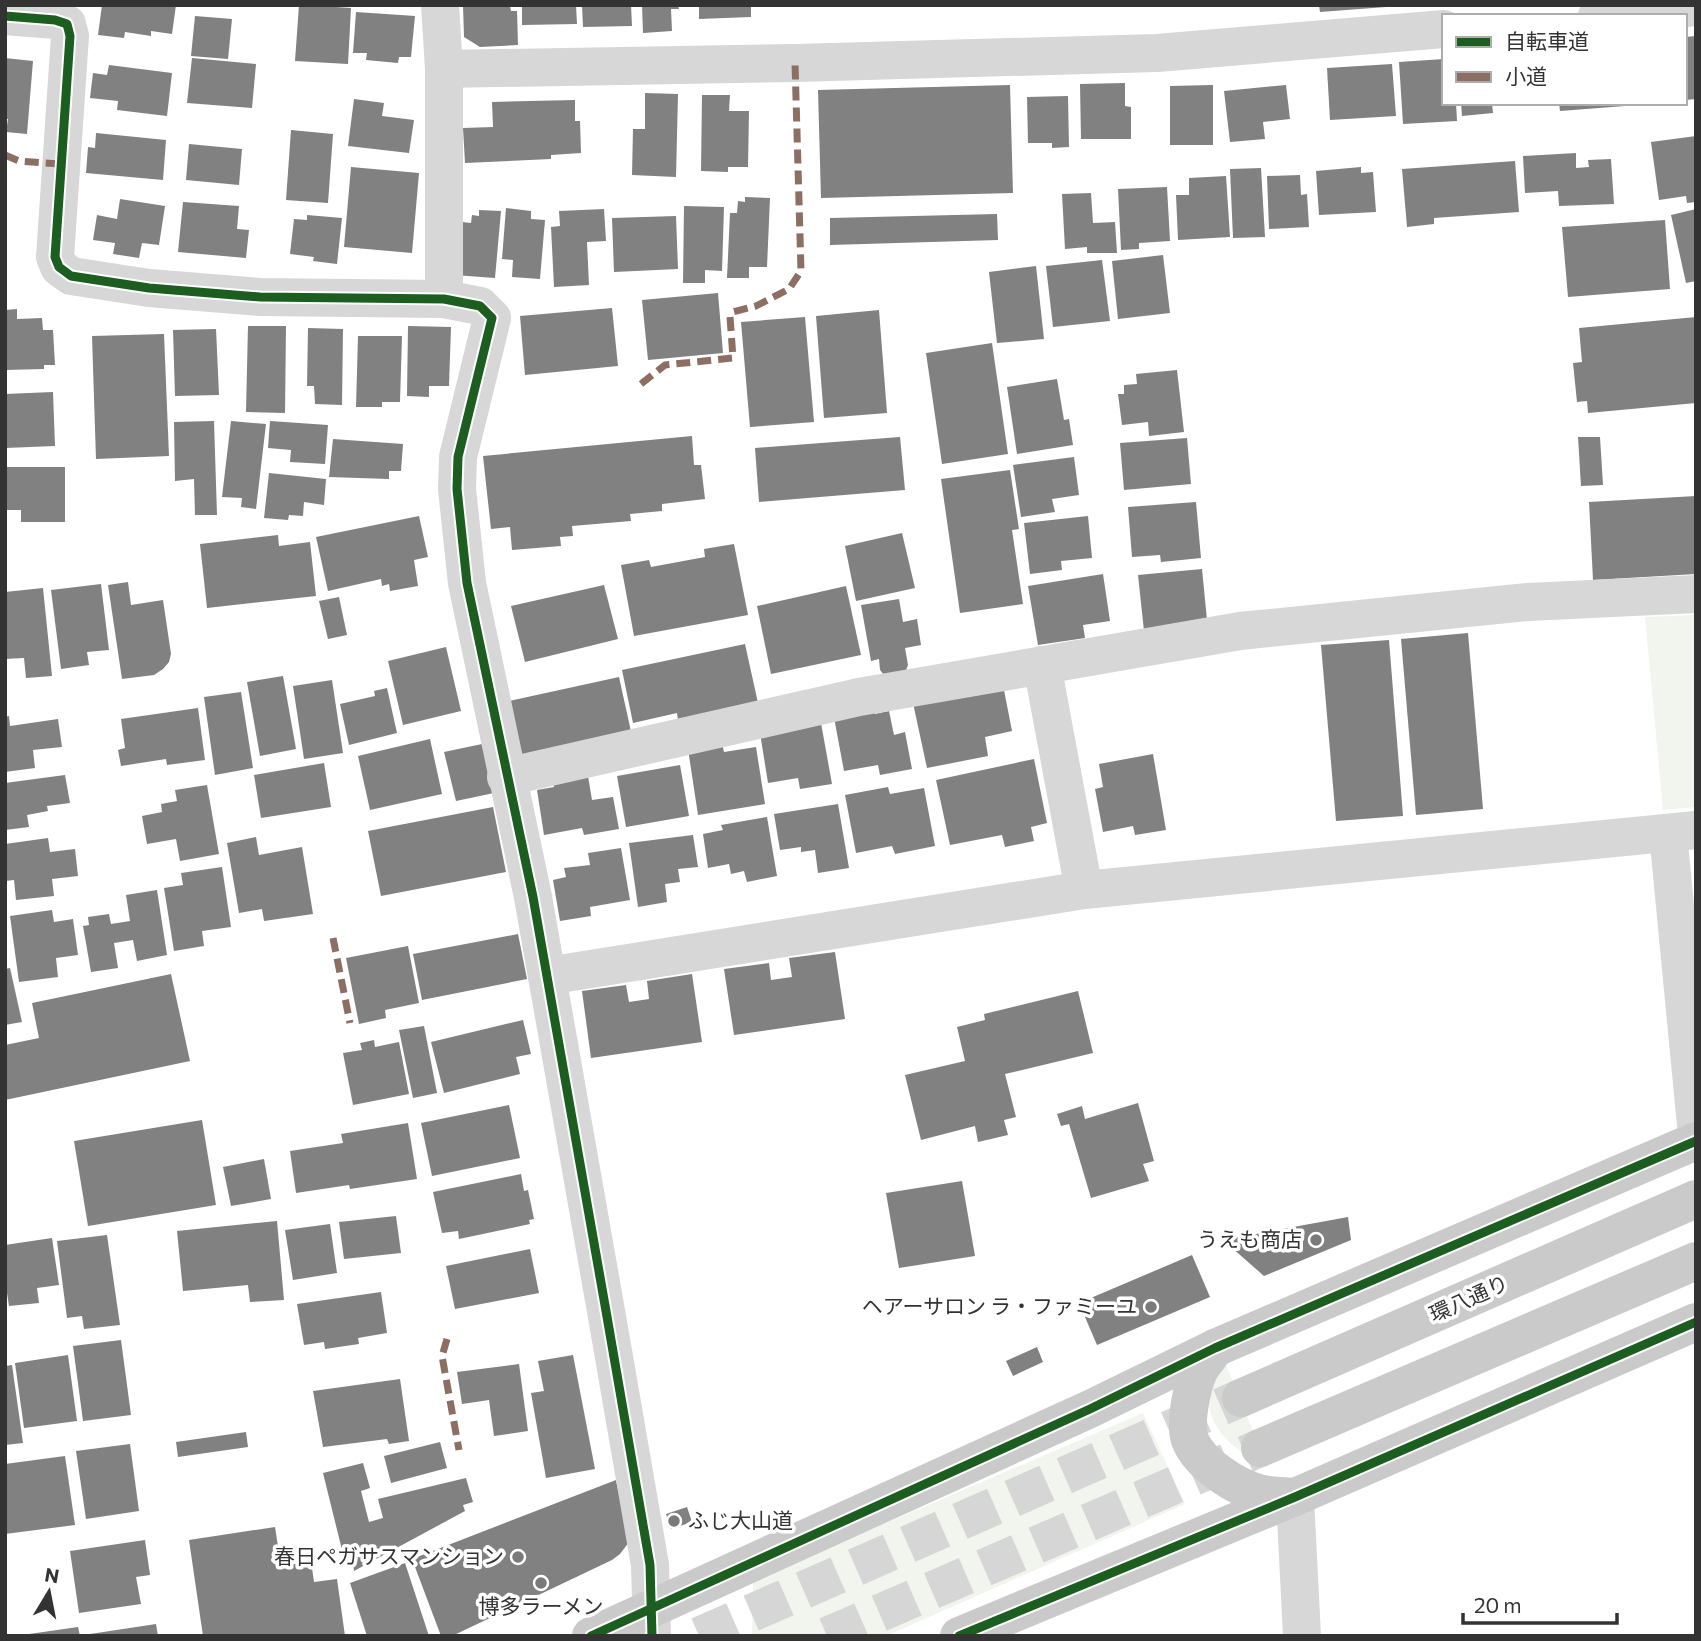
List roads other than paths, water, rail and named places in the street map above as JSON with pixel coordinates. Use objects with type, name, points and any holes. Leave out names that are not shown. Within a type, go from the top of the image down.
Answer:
[{"type":"main road","points":[[591,1636],[652,1623],[1215,1348],[1696,1141]]},
{"type":"main road","name":"環八通り","points":[[1241,1398],[1696,1199]]},
{"type":"main road","points":[[1260,1448],[1696,1261]]},
{"type":"main road","points":[[959,1636],[1295,1497],[1696,1322]]},
{"type":"main road","points":[[1215,1348],[1200,1370],[1193,1393],[1188,1415],[1190,1440],[1208,1464],[1234,1483],[1263,1494],[1295,1497]]},
{"type":"street","points":[[440,5],[444,69],[444,299]]},
{"type":"street","points":[[1619,14],[1696,7]]},
{"type":"street","points":[[5,16],[55,20],[67,24],[71,36],[55,257],[59,267],[71,275],[149,288],[260,297],[444,299],[480,306],[492,318],[458,457],[457,489],[467,583],[533,897],[650,1565],[652,1623]]},
{"type":"street","points":[[444,69],[1157,53],[1442,29]]},
{"type":"street","points":[[506,777],[859,697],[1240,631],[1528,602],[1696,594]]},
{"type":"street","points":[[1042,665],[1084,890]]},
{"type":"street","points":[[547,976],[1084,890],[1682,832],[1696,1125]]},
{"type":"street","points":[[1295,1497],[1302,1636]]},
{"type":"tunnel","points":[[699,1636],[1241,1398]]},
{"type":"tunnel","points":[[827,1636],[1260,1448]]},
{"type":"place","name":"うえも商店","points":[[1316,1240]]},
{"type":"place","name":"ヘアーサロン ラ・ファミーユ","points":[[1151,1307]]},
{"type":"place","name":"ふじ大山道","points":[[674,1521]]},
{"type":"place","name":"春日ペガサスマンション","points":[[518,1557]]},
{"type":"place","name":"博多ラーメン","points":[[541,1583]]}]
